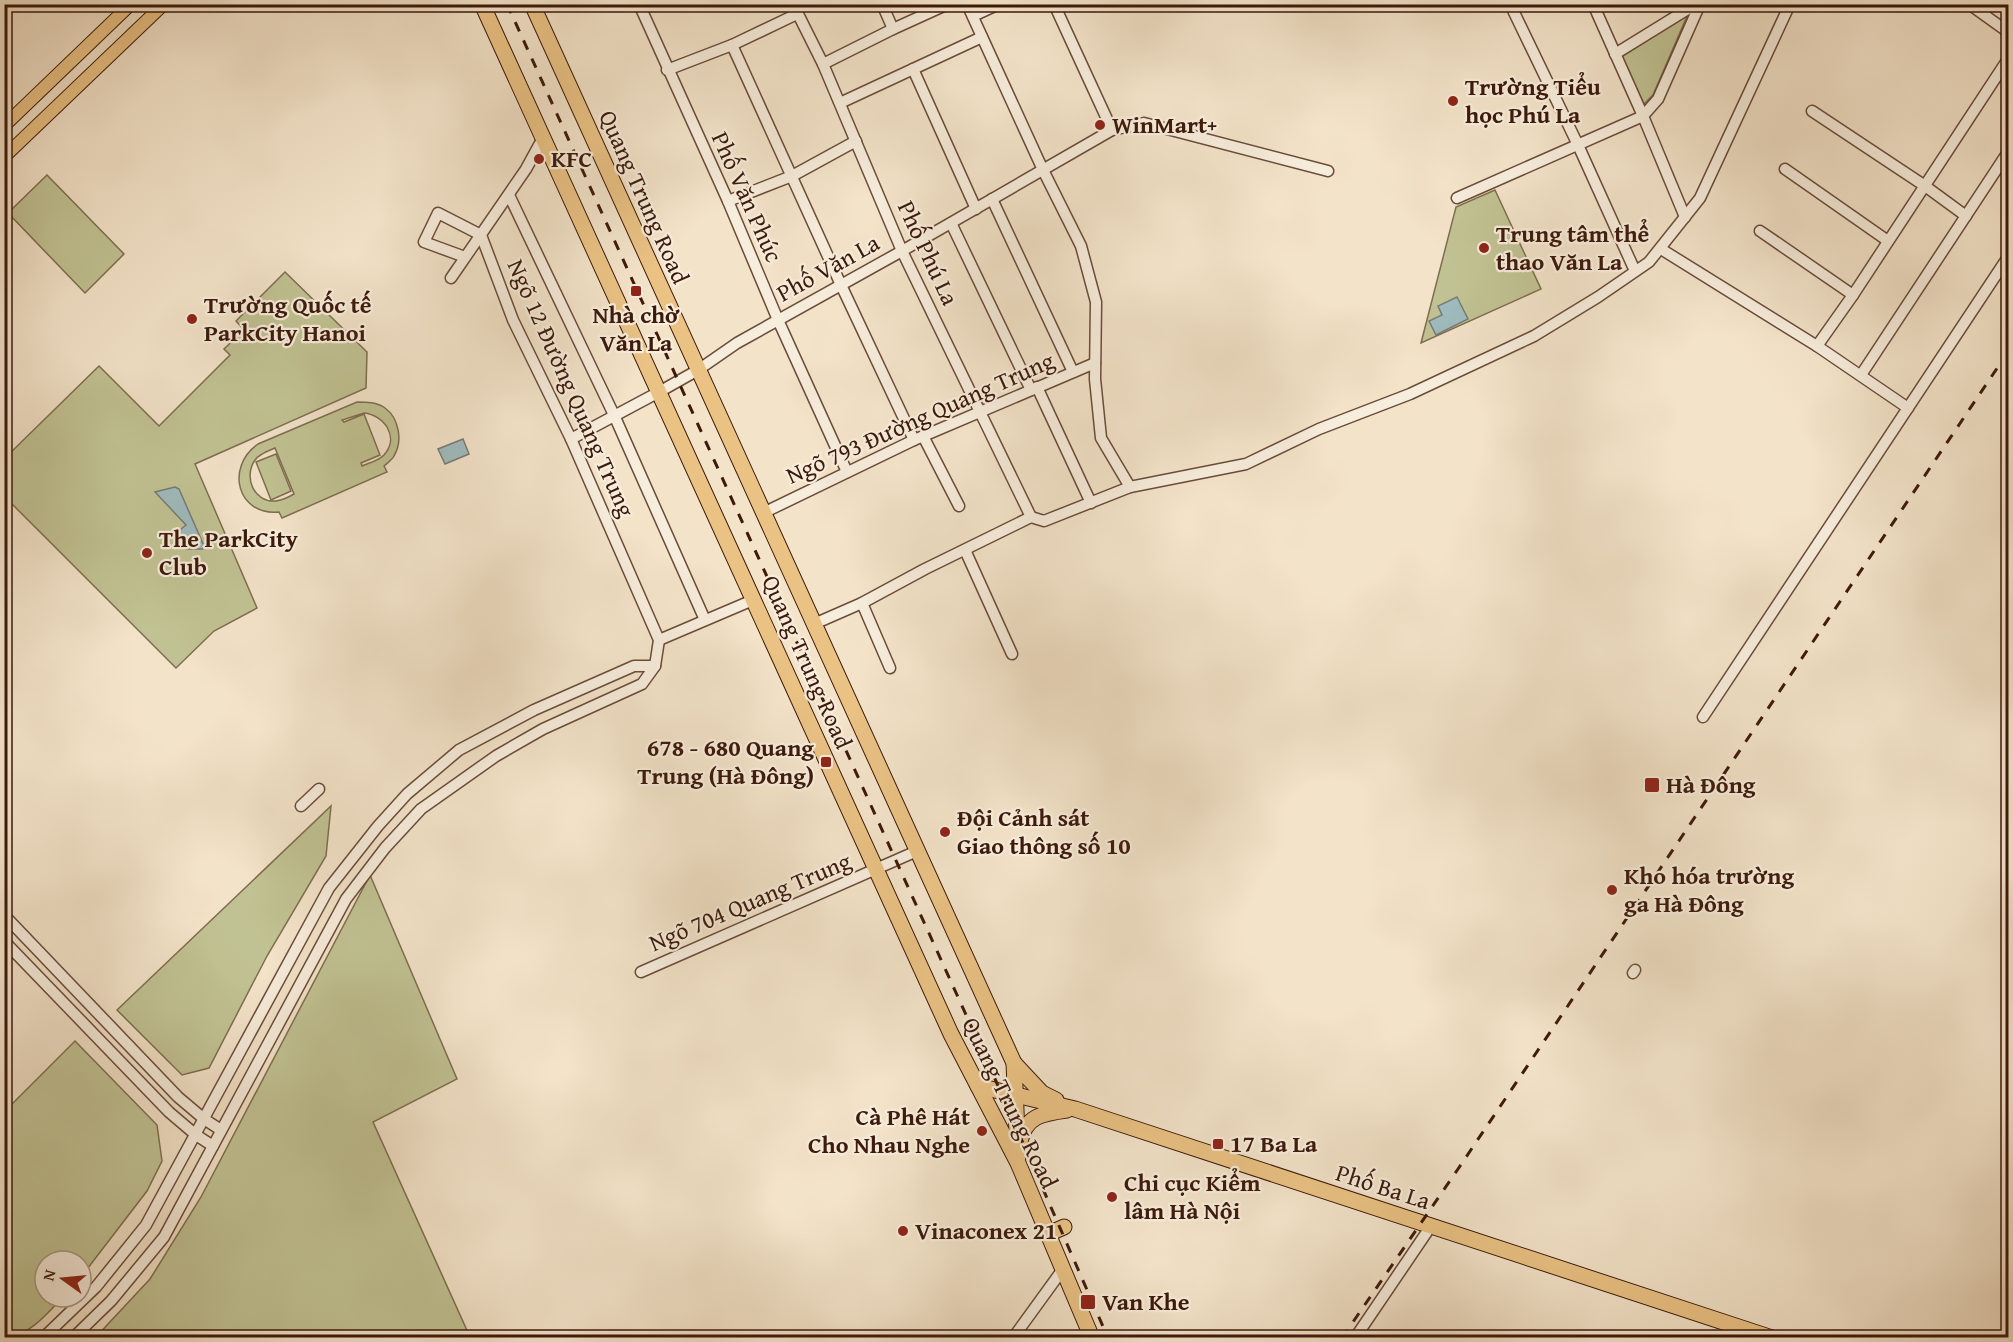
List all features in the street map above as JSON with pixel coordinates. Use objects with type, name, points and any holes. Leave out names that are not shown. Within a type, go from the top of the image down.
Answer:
[{"type":"highway","name":"Quang Trung Road","points":[[482,4],[951,1034],[1018,1163],[1092,1338]]},
{"type":"highway","name":"Quang Trung Road","points":[[532,4],[1014,1063]]},
{"type":"highway","points":[[1014,1063],[1018,1163]]},
{"type":"highway","points":[[1014,1063],[1042,1093],[1075,1109]]},
{"type":"highway","name":"Phố Ba La","points":[[978,1086],[1075,1109],[1772,1338]]},
{"type":"highway","points":[[1018,1163],[1022,1130],[1035,1117],[1075,1109]]},
{"type":"highway","points":[[1048,1234],[1064,1227]]},
{"type":"main road","points":[[4,126],[130,4]]},
{"type":"main road","points":[[4,157],[164,4]]},
{"type":"street","name":"Phố Văn Phúc","points":[[639,4],[847,472]]},
{"type":"street","points":[[882,4],[894,29]]},
{"type":"street","points":[[823,64],[948,4]]},
{"type":"street","points":[[968,4],[1043,170],[1082,246],[1096,302],[1095,379],[1101,438],[1130,487]]},
{"type":"street","points":[[973,16],[999,4]]},
{"type":"street","points":[[1054,4],[1113,130]]},
{"type":"street","points":[[1510,4],[1578,145],[1635,272]]},
{"type":"street","points":[[1593,4],[1685,217]]},
{"type":"street","points":[[1457,198],[1643,116],[1658,99],[1698,4]]},
{"type":"street","points":[[1615,54],[1698,4]]},
{"type":"street","points":[[814,624],[862,603],[1031,517],[1044,521],[1130,487],[1246,464],[1319,429],[1410,394],[1534,336],[1635,272],[1661,249],[1700,198],[1790,4]]},
{"type":"street","points":[[1968,4],[2008,32]]},
{"type":"street","points":[[667,70],[732,45],[795,9]]},
{"type":"street","name":"Phố Phú La","points":[[795,9],[823,64],[902,251],[1031,517]]},
{"type":"street","points":[[840,103],[982,37]]},
{"type":"street","points":[[732,45],[841,285],[918,438],[958,506]]},
{"type":"street","points":[[1817,346],[2008,59]]},
{"type":"street","points":[[913,69],[976,209]]},
{"type":"street","points":[[1812,111],[1966,216]]},
{"type":"street","name":"Phố Văn La","points":[[571,439],[698,370],[737,342],[1113,130],[1144,123],[1328,171]]},
{"type":"street","points":[[451,278],[526,169],[543,138]]},
{"type":"street","points":[[728,201],[792,176],[856,141]]},
{"type":"street","points":[[1861,375],[2008,152]]},
{"type":"street","points":[[1785,169],[1888,242]]},
{"type":"street","points":[[508,195],[614,415],[705,620]]},
{"type":"street","points":[[992,200],[1073,372]]},
{"type":"street","points":[[465,257],[424,242],[438,213],[481,235]]},
{"type":"street","points":[[951,223],[1091,503]]},
{"type":"street","points":[[1760,231],[1853,295]]},
{"type":"street","name":"Ngõ 12 Đường Quang Trung","points":[[481,235],[513,320],[571,439],[659,640]]},
{"type":"street","points":[[1661,249],[1817,346],[1908,408]]},
{"type":"street","points":[[1703,717],[2008,257]]},
{"type":"street","name":"Ngõ 793 Đường Quang Trung","points":[[763,513],[918,438],[1095,363]]},
{"type":"street","points":[[964,550],[1012,654]]},
{"type":"street","points":[[73,1338],[111,1301],[164,1237],[346,900],[386,848],[421,809],[488,762],[543,729],[642,684],[655,666],[659,640],[753,600]]},
{"type":"street","points":[[862,603],[890,668]]},
{"type":"street","points":[[43,1338],[96,1287],[146,1225],[329,888],[378,826],[407,794],[459,750],[534,710],[634,666],[655,666]]},
{"type":"street","points":[[301,806],[319,789]]},
{"type":"street","name":"Ngõ 704 Quang Trung","points":[[641,972],[917,851]]},
{"type":"street","points":[[4,915],[163,1080],[204,1119],[221,1130]]},
{"type":"street","points":[[4,941],[170,1112],[196,1135],[213,1146]]},
{"type":"street","points":[[1355,1338],[1431,1226]]},
{"type":"street","points":[[1013,1338],[1063,1269]]},
{"type":"green space","points":[[1688,14],[1653,95],[1644,104],[1621,57]]},
{"type":"green space","points":[[47,175],[124,254],[85,293],[8,213]]},
{"type":"green space","name":"Trung tâm thể thao Văn La","points":[[1495,190],[1541,289],[1421,343],[1456,207]]},
{"type":"green space","name":"The ParkCity Club","points":[[285,272],[367,352],[366,388],[195,464],[257,608],[214,631],[176,668],[5,497],[5,458],[99,366],[159,426],[230,355],[224,349],[244,330],[236,321]]},
{"type":"green space","points":[[357,402],[375,403],[390,412],[399,437],[394,456],[384,466],[387,472],[282,518],[279,512],[265,511],[253,506],[245,498],[240,488],[241,465],[258,444]],"holes":[[[364,413],[383,422],[388,428],[390,441],[389,448],[384,455],[362,466],[361,463],[380,455],[364,414],[344,422],[342,420]],[[275,448],[294,494],[276,501],[268,501],[253,488],[250,474],[257,458]]]},
{"type":"green space","points":[[276,454],[291,491],[271,500],[256,462]]},
{"type":"green space","points":[[331,806],[326,856],[267,956],[209,1068],[182,1075],[117,1010]]},
{"type":"green space","points":[[370,875],[457,1079],[373,1122],[470,1337],[95,1338],[150,1279],[201,1197]]},
{"type":"green space","points":[[75,1041],[157,1125],[162,1161],[147,1191],[93,1261],[93,1249],[33,1249],[33,1309],[52,1309],[29,1329],[5,1337],[4,1179],[6,1153],[5,1111]]},
{"type":"water","points":[[1457,297],[1468,319],[1436,335],[1429,321],[1442,315],[1438,306]]},
{"type":"water","points":[[463,439],[469,454],[445,464],[438,449]]},
{"type":"water","points":[[175,487],[179,489],[204,546],[203,549],[186,549],[175,539],[175,534],[186,525],[155,492]]},
{"type":"railway","points":[[507,4],[992,1072],[1108,1338]]},
{"type":"railway","points":[[1342,1338],[2008,352]]},
{"type":"place","name":"Trường Tiểu học Phú La","points":[[1453,101]]},
{"type":"place","name":"WinMart+","points":[[1100,125]]},
{"type":"place","name":"KFC","points":[[539,159]]},
{"type":"place","name":"Trung tâm thể thao Văn La","points":[[1484,248]]},
{"type":"place","name":"Nhà chờ Văn La","points":[[636,291]]},
{"type":"place","name":"Trường Quốc tế ParkCity Hanoi","points":[[192,319]]},
{"type":"place","name":"The ParkCity Club","points":[[147,553]]},
{"type":"place","name":"678 - 680 Quang Trung (Hà Đông)","points":[[826,762]]},
{"type":"place","name":"Hà Đông","points":[[1652,785]]},
{"type":"place","name":"Đội Cảnh sát Giao thông số 10","points":[[945,832]]},
{"type":"place","name":"Kho hóa trường ga Hà Đông","points":[[1612,890]]},
{"type":"place","name":"Cà Phê Hát Cho Nhau Nghe","points":[[982,1131]]},
{"type":"place","name":"17 Ba La","points":[[1218,1144]]},
{"type":"place","name":"Chi cục Kiểm lâm Hà Nội","points":[[1112,1197]]},
{"type":"place","name":"Vinaconex 21","points":[[903,1231]]},
{"type":"place","name":"Van Khe","points":[[1088,1302]]}]
